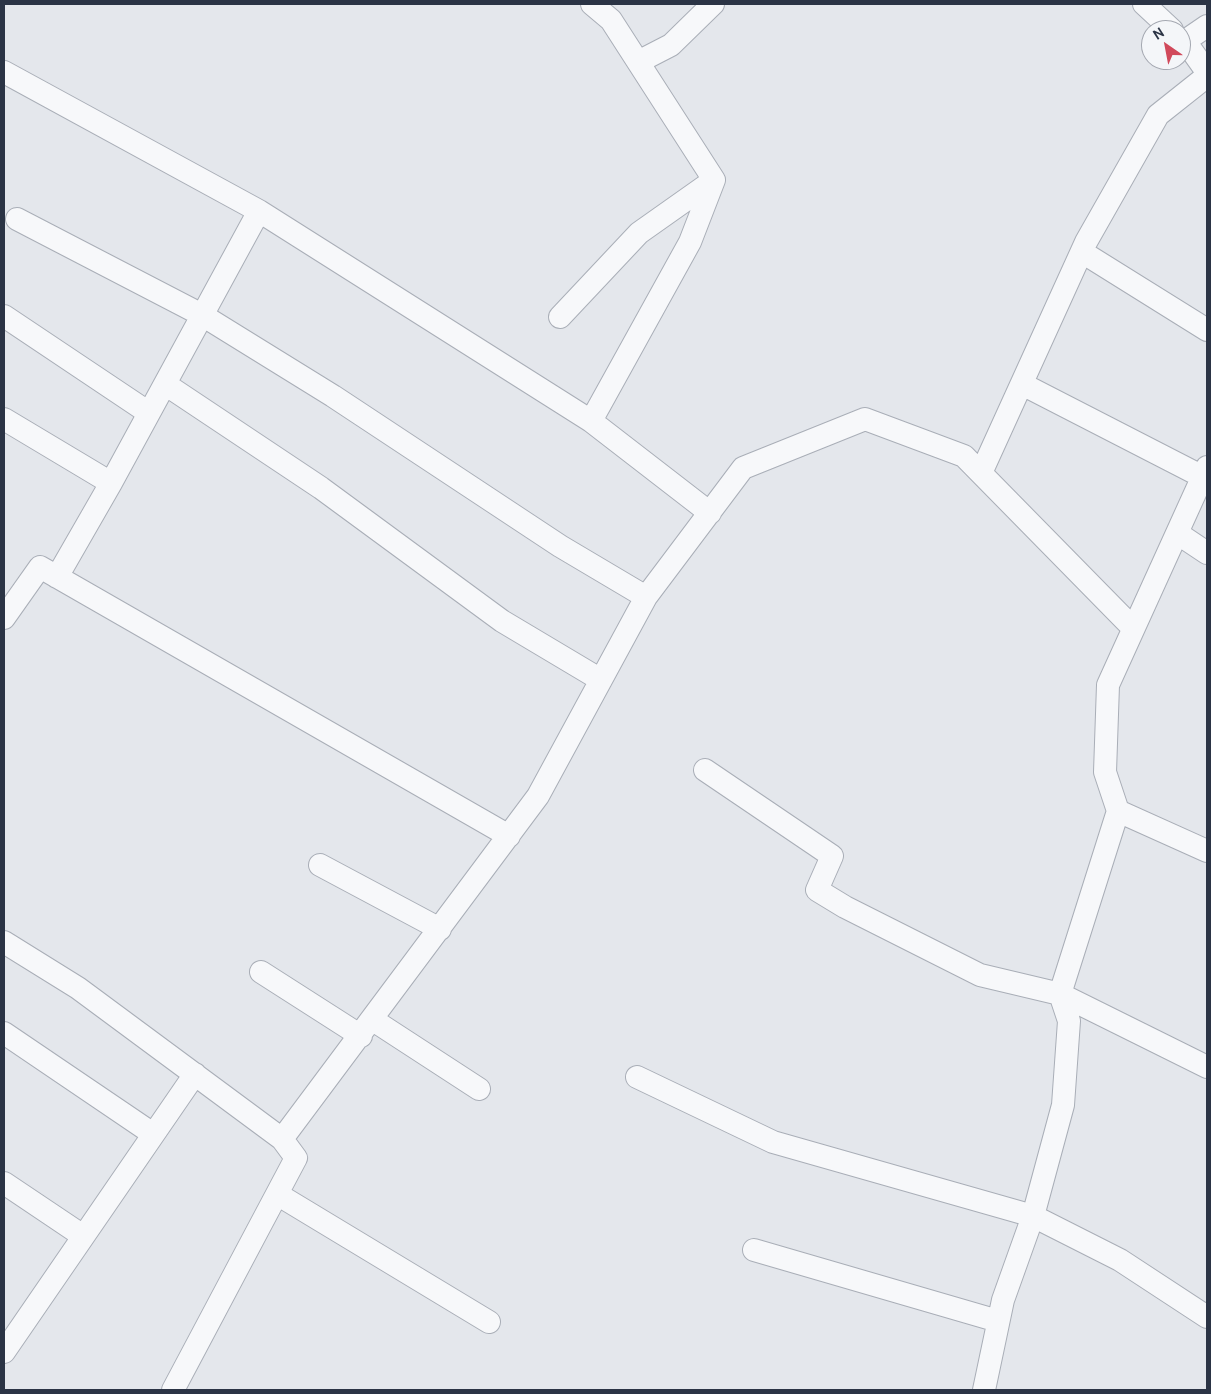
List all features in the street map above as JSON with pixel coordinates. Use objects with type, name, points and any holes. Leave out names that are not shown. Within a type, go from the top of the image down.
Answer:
[{"type":"street","points":[[592,4],[611,20],[714,180]]},
{"type":"street","points":[[638,62],[671,45],[713,4]]},
{"type":"street","points":[[1144,4],[1162,20]]},
{"type":"street","points":[[1191,32],[1207,26]]},
{"type":"street","points":[[1191,51],[1207,72]]},
{"type":"street","points":[[4,72],[258,211],[591,421],[710,513]]},
{"type":"street","points":[[981,473],[1082,252],[1158,116],[1207,76]]},
{"type":"street","points":[[560,317],[639,233],[714,180]]},
{"type":"street","points":[[591,421],[690,242],[714,180]]},
{"type":"street","points":[[57,577],[111,483],[258,211]]},
{"type":"street","points":[[17,219],[202,315],[333,396],[560,546],[646,597]]},
{"type":"street","points":[[1082,252],[1207,330]]},
{"type":"street","points":[[4,316],[149,413]]},
{"type":"street","points":[[164,384],[321,488],[502,621],[601,680]]},
{"type":"street","points":[[984,1390],[1003,1300],[1033,1216],[1062,1105],[1069,1020],[1060,994],[1118,810],[1105,772],[1108,685],[1205,472],[1022,384]]},
{"type":"street","points":[[4,419],[111,483]]},
{"type":"street","points":[[282,1139],[367,1028],[538,796],[646,597],[744,468],[865,419],[964,456],[1133,628]]},
{"type":"street","points":[[1177,534],[1207,553]]},
{"type":"street","points":[[4,618],[40,568],[509,836]]},
{"type":"street","points":[[705,770],[832,856],[817,890],[845,907],[980,975],[1060,994],[1207,1067]]},
{"type":"street","points":[[1118,810],[1207,851]]},
{"type":"street","points":[[320,865],[440,929]]},
{"type":"street","points":[[4,942],[78,988],[282,1139],[296,1158],[173,1390]]},
{"type":"street","points":[[261,972],[479,1089]]},
{"type":"street","points":[[4,1032],[153,1134]]},
{"type":"street","points":[[4,1352],[194,1074]]},
{"type":"street","points":[[637,1077],[773,1142],[1033,1216],[1120,1260],[1207,1318]]},
{"type":"street","points":[[4,1183],[83,1236]]},
{"type":"street","points":[[277,1194],[489,1322]]},
{"type":"street","points":[[754,1250],[998,1321]]}]
